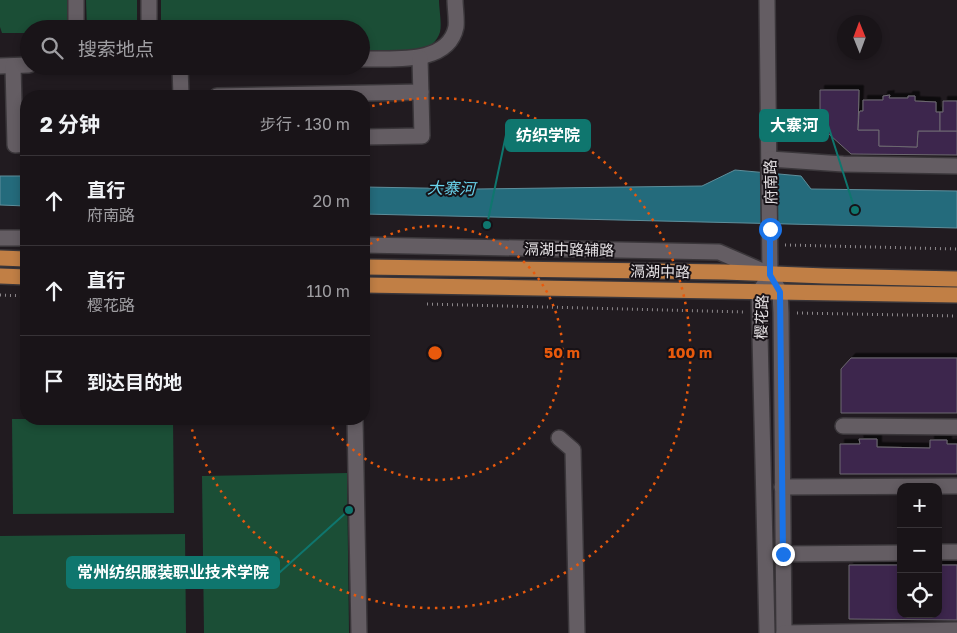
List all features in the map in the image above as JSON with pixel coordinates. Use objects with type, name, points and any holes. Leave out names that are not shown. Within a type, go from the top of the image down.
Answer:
[{"type":"main road","points":[[0,258],[20,259]]},
{"type":"main road","name":"滆湖中路","points":[[370,267],[724,272],[770,275],[957,278]]},
{"type":"main road","points":[[0,276],[20,277]]},
{"type":"main road","name":"滆湖中路","points":[[370,285],[957,295]]},
{"type":"street","points":[[76,0],[76,20]]},
{"type":"street","points":[[149,0],[149,20]]},
{"type":"street","points":[[370,59],[420,58],[436,53],[450,40],[456,27],[455,0]]},
{"type":"street","name":"府南路","points":[[767,0],[770,275]]},
{"type":"street","points":[[370,137],[422,136],[420,58]]},
{"type":"street","points":[[20,65],[6,66],[20,101],[14,145],[20,144]]},
{"type":"street","points":[[180,75],[181,90]]},
{"type":"street","points":[[370,93],[421,92]]},
{"type":"street","points":[[769,164],[957,166]]},
{"type":"street","points":[[0,238],[20,238]]},
{"type":"street","name":"滆湖中路辅路","points":[[370,245],[719,252],[770,275]]},
{"type":"street","name":"樱花路","points":[[767,633],[759,292],[770,275],[780,292],[781,313],[784,633]]},
{"type":"street","points":[[355,425],[359,633]]},
{"type":"street","points":[[843,426],[957,427]]},
{"type":"street","points":[[560,438],[573,450],[577,633]]},
{"type":"street","points":[[782,488],[957,486]]},
{"type":"street","points":[[942,552],[957,552]]},
{"type":"street","points":[[783,554],[897,553]]},
{"type":"street","points":[[784,633],[957,630]]},
{"type":"path","points":[[770,237],[957,249]]},
{"type":"path","points":[[0,295],[20,296]]},
{"type":"path","points":[[423,304],[760,312]]},
{"type":"path","points":[[781,313],[957,316]]},
{"type":"green space","points":[[0,0],[68,0],[68,20],[20,20],[20,33],[2,33],[0,27]]},
{"type":"green space","points":[[86,0],[137,0],[137,20],[87,20]]},
{"type":"green space","points":[[161,0],[439,0],[441,28],[435,41],[427,48],[394,54],[370,53],[370,20],[161,20]]},
{"type":"green space","points":[[12,419],[20,419],[20,425],[173,425],[174,513],[13,514]]},
{"type":"green space","points":[[347,473],[349,633],[204,633],[202,476]]},
{"type":"green space","points":[[185,534],[186,633],[0,633],[0,536]]},
{"type":"water","points":[[735,170],[801,176],[811,189],[957,191],[957,228],[370,214],[370,187],[477,189],[702,186]]},
{"type":"water","points":[[0,176],[20,176],[20,206],[0,205]]},
{"type":"building","points":[[820,90],[859,90],[858,130],[879,130],[879,146],[917,147],[918,131],[957,131],[957,155],[851,154],[820,126]]},
{"type":"building","points":[[890,95],[889,98],[915,96],[915,101],[936,102],[936,112],[940,112],[940,131],[918,131],[917,147],[879,146],[879,130],[858,130],[859,113],[863,111],[863,100],[883,100],[883,96]]},
{"type":"building","points":[[943,101],[957,101],[957,131],[940,131],[940,112],[943,112]]},
{"type":"building","points":[[851,358],[957,358],[957,413],[841,413],[841,369]]},
{"type":"building","points":[[859,439],[877,439],[877,447],[930,448],[930,440],[947,440],[947,444],[957,444],[957,474],[840,474],[840,444],[860,444]]},
{"type":"building","points":[[849,565],[897,565],[897,618],[942,618],[942,565],[957,565],[957,620],[849,619]]},
{"type":"place","name":"大寨河","points":[[855,210]]},
{"type":"place","name":"纺织学院","points":[[487,225]]},
{"type":"place","name":"常州纺织服装职业技术学院","points":[[349,510]]},
{"type":"route","points":[[770,229],[770,275],[780,292],[781,313],[783,554]]}]
